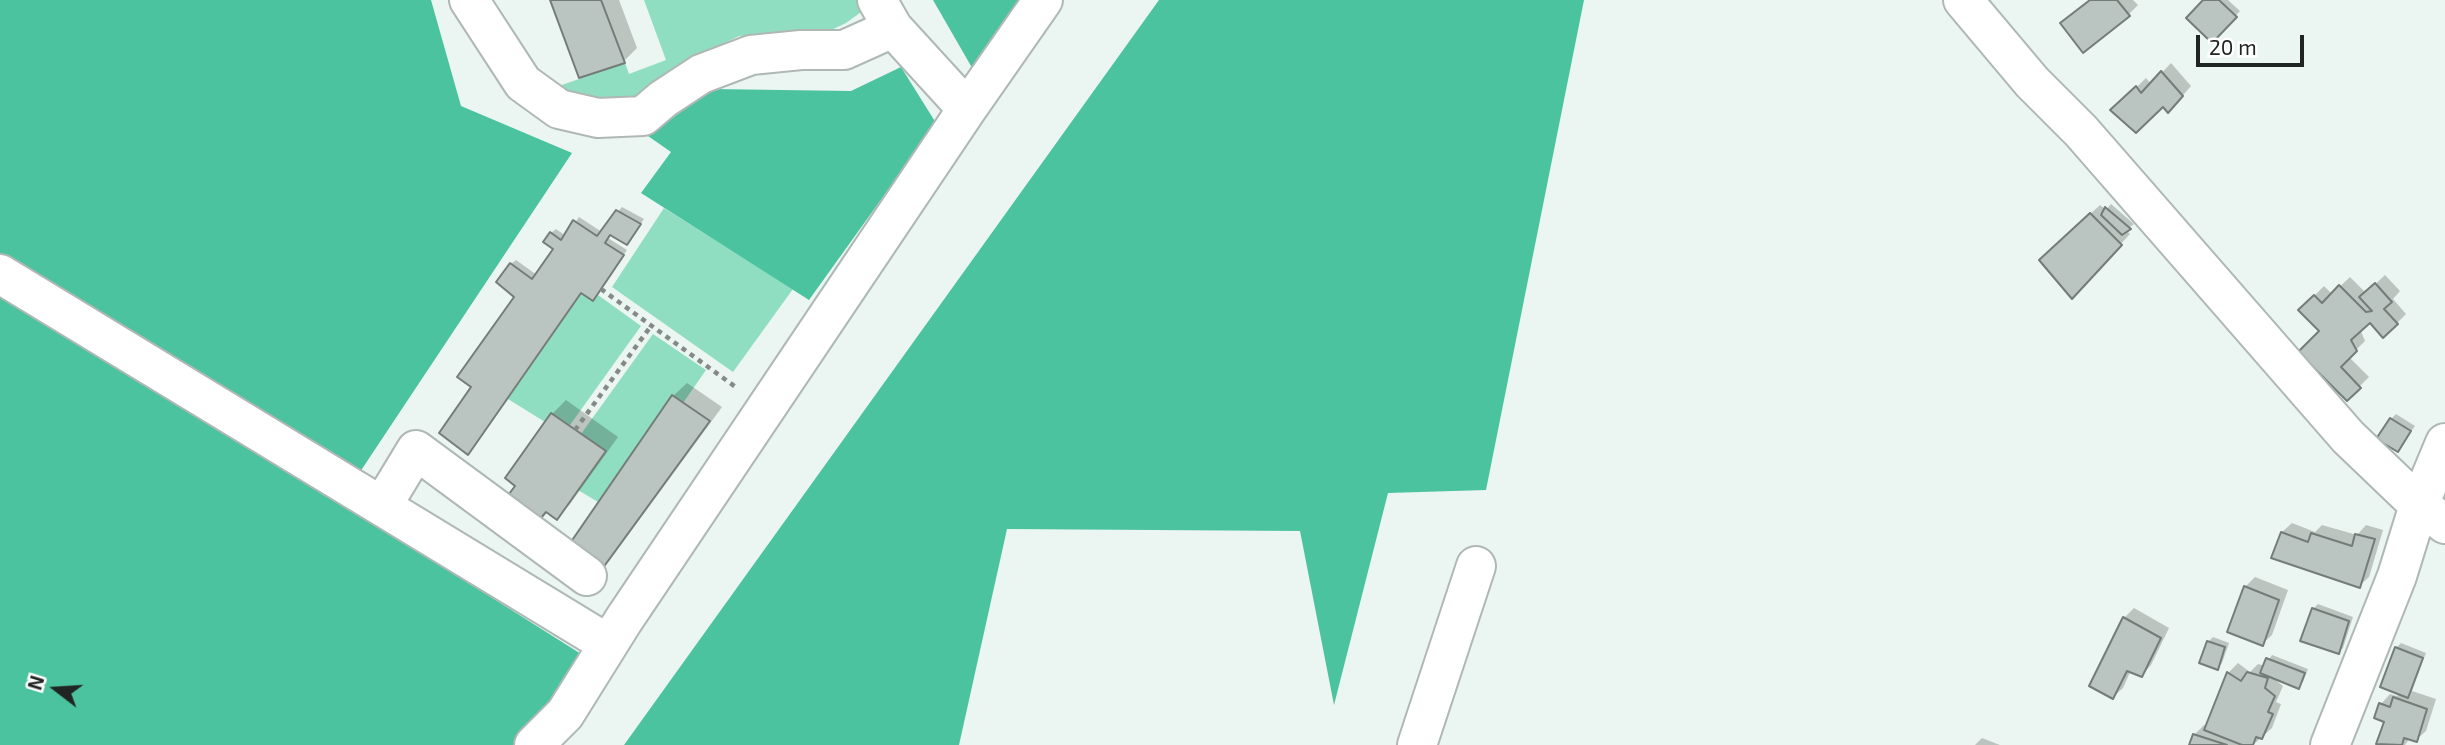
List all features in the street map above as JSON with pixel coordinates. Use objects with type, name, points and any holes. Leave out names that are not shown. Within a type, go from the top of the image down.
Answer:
[{"type":"street","points":[[469,0],[523,83],[559,109],[598,118],[643,116],[701,74],[751,55],[801,50],[845,50],[885,14],[967,109]]},
{"type":"street","points":[[534,745],[565,714],[608,644],[1043,0]]},
{"type":"street","points":[[1963,0],[2032,82],[2081,131],[2348,438],[2432,515]]},
{"type":"street","points":[[0,274],[608,644]]},
{"type":"street","points":[[2330,745],[2397,576],[2432,515],[2445,443]]},
{"type":"street","points":[[382,506],[416,450],[587,576]]},
{"type":"street","points":[[1417,745],[1476,566]]},
{"type":"path","points":[[601,289],[737,388]]},
{"type":"path","points":[[575,430],[651,326]]},
{"type":"green space","points":[[0,0],[431,0],[461,106],[572,153],[356,478],[0,254]]},
{"type":"green space","points":[[644,0],[863,0],[868,7],[846,23],[827,32],[739,36],[686,61],[648,89],[617,107],[589,102],[559,86],[625,63],[629,74],[666,60]]},
{"type":"green space","points":[[933,0],[1046,0],[986,92]]},
{"type":"green space","points":[[1159,0],[1584,0],[1486,490],[1388,493],[1334,705],[1300,531],[1007,529],[959,745],[624,745]]},
{"type":"green space","points":[[901,67],[936,123],[809,300],[641,193],[671,152],[648,136],[712,89],[851,91]]},
{"type":"green space","points":[[664,208],[793,289],[733,372],[612,287]]},
{"type":"green space","points":[[0,291],[136,373],[589,659],[523,745],[0,745]]},
{"type":"green space","points":[[581,293],[593,301],[598,295],[641,326],[570,425],[551,413],[545,422],[508,399]]},
{"type":"green space","points":[[653,334],[706,370],[683,403],[672,395],[598,502],[578,490],[581,434]]},
{"type":"building","points":[[550,0],[601,0],[625,63],[579,78]]},
{"type":"building","points":[[2090,0],[2117,0],[2130,16],[2083,53],[2060,23]]},
{"type":"building","points":[[2203,0],[2219,0],[2237,17],[2212,43],[2186,18]]},
{"type":"building","points":[[2161,71],[2183,96],[2168,113],[2163,107],[2136,133],[2110,110],[2136,86],[2141,93]]},
{"type":"building","points":[[2105,207],[2131,229],[2122,235],[2101,215]]},
{"type":"building","points":[[616,210],[641,224],[627,245],[610,235],[605,243],[624,255],[593,301],[581,293],[468,455],[439,433],[471,387],[457,377],[514,297],[496,282],[510,263],[532,279],[553,249],[543,242],[550,232],[561,240],[573,220],[597,236]]},
{"type":"building","points":[[2090,213],[2122,245],[2072,299],[2039,260]]},
{"type":"building","points":[[2375,283],[2392,302],[2384,309],[2398,324],[2383,338],[2370,323],[2351,340],[2357,351],[2341,367],[2361,388],[2347,401],[2298,352],[2319,331],[2298,310],[2314,295],[2322,303],[2339,285],[2366,312],[2372,311],[2359,297]]},
{"type":"building","points":[[672,395],[710,421],[597,576],[564,552]]},
{"type":"building","points":[[551,413],[606,451],[557,520],[546,512],[541,518],[509,494],[515,486],[505,478]]},
{"type":"building","points":[[2390,418],[2411,431],[2398,452],[2376,439]]},
{"type":"building","points":[[2281,532],[2308,542],[2311,533],[2352,546],[2355,534],[2375,539],[2360,588],[2271,558]]},
{"type":"building","points":[[2244,586],[2279,600],[2263,646],[2227,632]]},
{"type":"building","points":[[2312,608],[2349,621],[2339,654],[2300,641]]},
{"type":"building","points":[[2123,617],[2161,638],[2142,677],[2127,671],[2113,699],[2089,686]]},
{"type":"building","points":[[2207,641],[2225,647],[2218,670],[2199,663]]},
{"type":"building","points":[[2395,647],[2423,658],[2408,698],[2380,687]]},
{"type":"building","points":[[2266,658],[2305,673],[2299,689],[2260,673]]},
{"type":"building","points":[[2227,672],[2241,681],[2247,672],[2268,678],[2265,688],[2275,696],[2268,712],[2273,714],[2262,739],[2256,737],[2253,745],[2242,745],[2204,730]]},
{"type":"building","points":[[2393,697],[2427,709],[2417,742],[2404,738],[2402,745],[2376,744],[2384,722],[2374,718],[2379,703],[2390,707]]},
{"type":"building","points":[[2193,734],[2227,745],[2189,745]]}]
